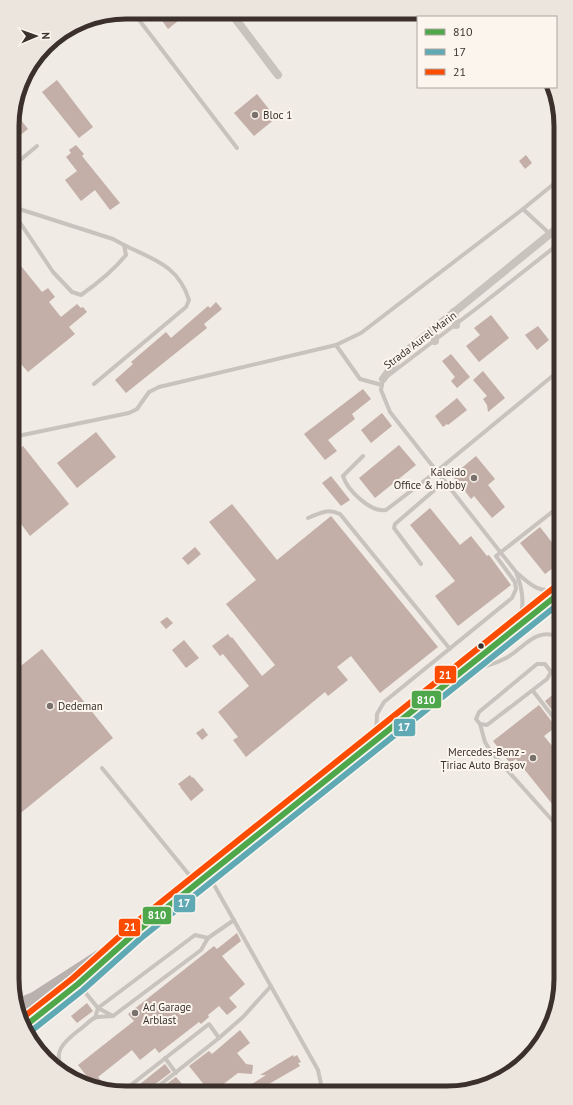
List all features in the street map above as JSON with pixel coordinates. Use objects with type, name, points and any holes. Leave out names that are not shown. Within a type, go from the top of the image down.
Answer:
[{"type":"main road","points":[[29,1023],[78,984],[135,933],[554,598]]},
{"type":"main road","points":[[23,1005],[36,998],[135,933]]},
{"type":"street","points":[[235,19],[278,75]]},
{"type":"street","points":[[382,382],[399,357],[554,231]]},
{"type":"street","points":[[454,312],[456,325]]},
{"type":"street","points":[[433,328],[435,341]]},
{"type":"lane","points":[[138,19],[237,148]]},
{"type":"lane","points":[[19,161],[37,146]]},
{"type":"lane","points":[[19,436],[129,413],[137,409],[149,392],[159,387],[336,345],[361,333],[554,184]]},
{"type":"lane","points":[[19,209],[113,239],[165,265],[172,270],[186,290],[190,300],[186,307],[94,384]]},
{"type":"lane","points":[[523,209],[550,234]]},
{"type":"lane","points":[[19,221],[52,272],[72,292],[81,294],[114,269],[126,254],[124,245]]},
{"type":"lane","name":"Strada Aurel Marin","points":[[554,248],[382,382],[381,390],[390,412],[516,572],[536,589],[545,591],[554,589]]},
{"type":"lane","points":[[336,345],[360,379],[382,382]]},
{"type":"lane","points":[[363,456],[343,476],[344,482],[366,505],[381,511],[386,510],[437,471],[554,375]]},
{"type":"lane","points":[[421,564],[394,528],[395,524],[445,481]]},
{"type":"lane","points":[[308,518],[326,510],[332,510],[340,514],[450,649]]},
{"type":"lane","points":[[376,740],[377,714],[384,702],[512,598],[516,588],[515,582],[496,556],[554,511]]},
{"type":"lane","name":"Strada Aurel Marin","points":[[516,572],[521,585],[522,606],[521,615],[516,628]]},
{"type":"lane","points":[[464,669],[484,667],[507,657],[531,639],[546,633],[554,635]]},
{"type":"lane","points":[[551,672],[545,664],[537,664],[479,712],[476,719],[480,724],[485,742],[491,752],[554,822]]},
{"type":"lane","points":[[480,724],[487,725],[533,691],[547,679],[554,670]]},
{"type":"lane","points":[[533,691],[554,718]]},
{"type":"lane","points":[[102,768],[197,883]]},
{"type":"lane","points":[[208,875],[318,1070],[321,1084],[319,1086]]},
{"type":"lane","points":[[62,1065],[59,1058],[60,1048],[66,1041],[95,1018],[113,1016],[200,950],[208,938],[234,920]]},
{"type":"lane","points":[[95,1018],[98,1008],[195,935],[208,938]]},
{"type":"lane","points":[[78,984],[98,1008],[113,1016]]},
{"type":"lane","points":[[159,1086],[243,1017],[271,986]]},
{"type":"lane","points":[[130,1086],[209,1024],[219,1038]]},
{"type":"lane","points":[[165,1058],[176,1073]]},
{"type":"building","points":[[161,19],[180,19],[168,29]]},
{"type":"building","points":[[57,80],[93,127],[79,138],[42,92]]},
{"type":"building","name":"Bloc 1","points":[[257,94],[276,118],[254,136],[234,113]]},
{"type":"building","points":[[20,118],[28,129],[19,136]]},
{"type":"building","points":[[76,145],[84,154],[82,156],[120,203],[110,210],[95,190],[81,201],[65,180],[77,171],[66,157],[71,153],[69,150]]},
{"type":"building","points":[[526,155],[532,163],[525,169],[519,161]]},
{"type":"building","points":[[19,263],[42,292],[48,288],[55,297],[49,302],[61,317],[77,304],[81,308],[83,307],[87,312],[69,327],[75,334],[28,372],[21,364],[19,366]]},
{"type":"building","points":[[216,302],[222,309],[204,324],[207,328],[126,393],[115,380],[133,364],[131,362],[166,332],[171,338],[208,306],[210,308]]},
{"type":"building","points":[[491,315],[509,338],[479,362],[466,346],[480,335],[474,328]]},
{"type":"building","points":[[538,326],[549,340],[537,350],[525,335]]},
{"type":"building","points":[[451,354],[470,377],[457,388],[451,381],[455,377],[442,361]]},
{"type":"building","points":[[483,371],[505,398],[488,412],[487,405],[483,399],[487,396],[473,380]]},
{"type":"building","points":[[363,389],[371,399],[352,414],[355,419],[328,440],[337,451],[325,460],[304,434]]},
{"type":"building","points":[[457,398],[467,410],[448,425],[447,424],[443,427],[435,416]]},
{"type":"building","points":[[382,413],[392,426],[371,443],[361,430]]},
{"type":"building","points":[[96,432],[116,457],[77,488],[57,463]]},
{"type":"building","points":[[399,445],[416,465],[375,498],[359,478]]},
{"type":"building","points":[[23,446],[69,504],[30,536],[19,521],[19,450]]},
{"type":"building","name":"Kaleido Office & Hobby","points":[[476,456],[495,479],[488,485],[505,507],[492,518],[474,496],[471,499],[461,486],[456,490],[451,484],[456,480],[452,476]]},
{"type":"building","points":[[331,476],[350,500],[341,506],[322,483]]},
{"type":"building","points":[[232,504],[277,560],[331,516],[438,647],[380,693],[351,656],[337,667],[348,680],[328,696],[325,692],[246,757],[233,740],[238,737],[218,712],[249,686],[223,654],[220,656],[212,646],[228,634],[231,638],[232,637],[262,676],[275,665],[226,604],[256,580],[209,522]]},
{"type":"building","points":[[430,508],[460,545],[471,536],[487,556],[489,555],[511,585],[458,626],[435,596],[455,581],[410,525]]},
{"type":"building","points":[[540,527],[554,545],[554,567],[545,574],[520,543]]},
{"type":"building","points":[[195,547],[201,554],[188,565],[182,558]]},
{"type":"building","points":[[167,617],[173,623],[166,629],[160,622]]},
{"type":"building","points":[[184,640],[199,658],[186,668],[172,650]]},
{"type":"building","name":"Dedeman","points":[[42,649],[113,738],[19,814],[19,667]]},
{"type":"building","points":[[554,694],[554,712],[545,701]]},
{"type":"building","name":"Mercedes-Benz - Țiriac Auto Brașov","points":[[539,705],[554,724],[554,728],[544,736],[554,748],[554,806],[516,759],[510,763],[493,741]]},
{"type":"building","points":[[203,728],[208,735],[202,740],[196,733]]},
{"type":"building","points":[[190,775],[204,790],[191,801],[178,784]]},
{"type":"building","points":[[237,933],[241,941],[222,956],[245,984],[229,998],[237,1007],[227,1015],[219,1006],[208,1015],[209,1017],[201,1024],[199,1022],[159,1053],[155,1048],[140,1060],[132,1050],[98,1077],[103,1083],[89,1079],[78,1065],[134,1021],[128,1014],[214,946],[217,949]]},
{"type":"building","points":[[87,1003],[93,1011],[77,1023],[71,1016]]},
{"type":"building","points":[[240,1030],[250,1043],[237,1053],[246,1064],[253,1065],[252,1074],[238,1073],[221,1086],[205,1086],[189,1066],[209,1051],[212,1054]]},
{"type":"building","points":[[293,1055],[294,1057],[297,1055],[301,1062],[298,1063],[300,1066],[269,1084],[270,1086],[253,1086],[252,1084],[266,1075],[260,1075]]},
{"type":"building","points":[[165,1064],[171,1072],[153,1086],[138,1086]]},
{"type":"building","points":[[176,1077],[184,1086],[164,1086]]},
{"type":"transit line","name":"21","points":[[26,1015],[73,978],[130,927],[554,588]]},
{"type":"transit line","name":"810","points":[[29,1023],[78,984],[135,933],[554,598]]},
{"type":"transit line","name":"17","points":[[32,1030],[83,990],[140,939],[554,608]]},
{"type":"place","name":"Bloc 1","points":[[255,115]]},
{"type":"place","name":"Kaleido Office & Hobby","points":[[474,478]]},
{"type":"place","name":"Dedeman","points":[[50,706]]},
{"type":"place","name":"Mercedes-Benz - Țiriac Auto Brașov","points":[[533,758]]},
{"type":"place","name":"Ad Garage Arblast","points":[[135,1013]]}]
